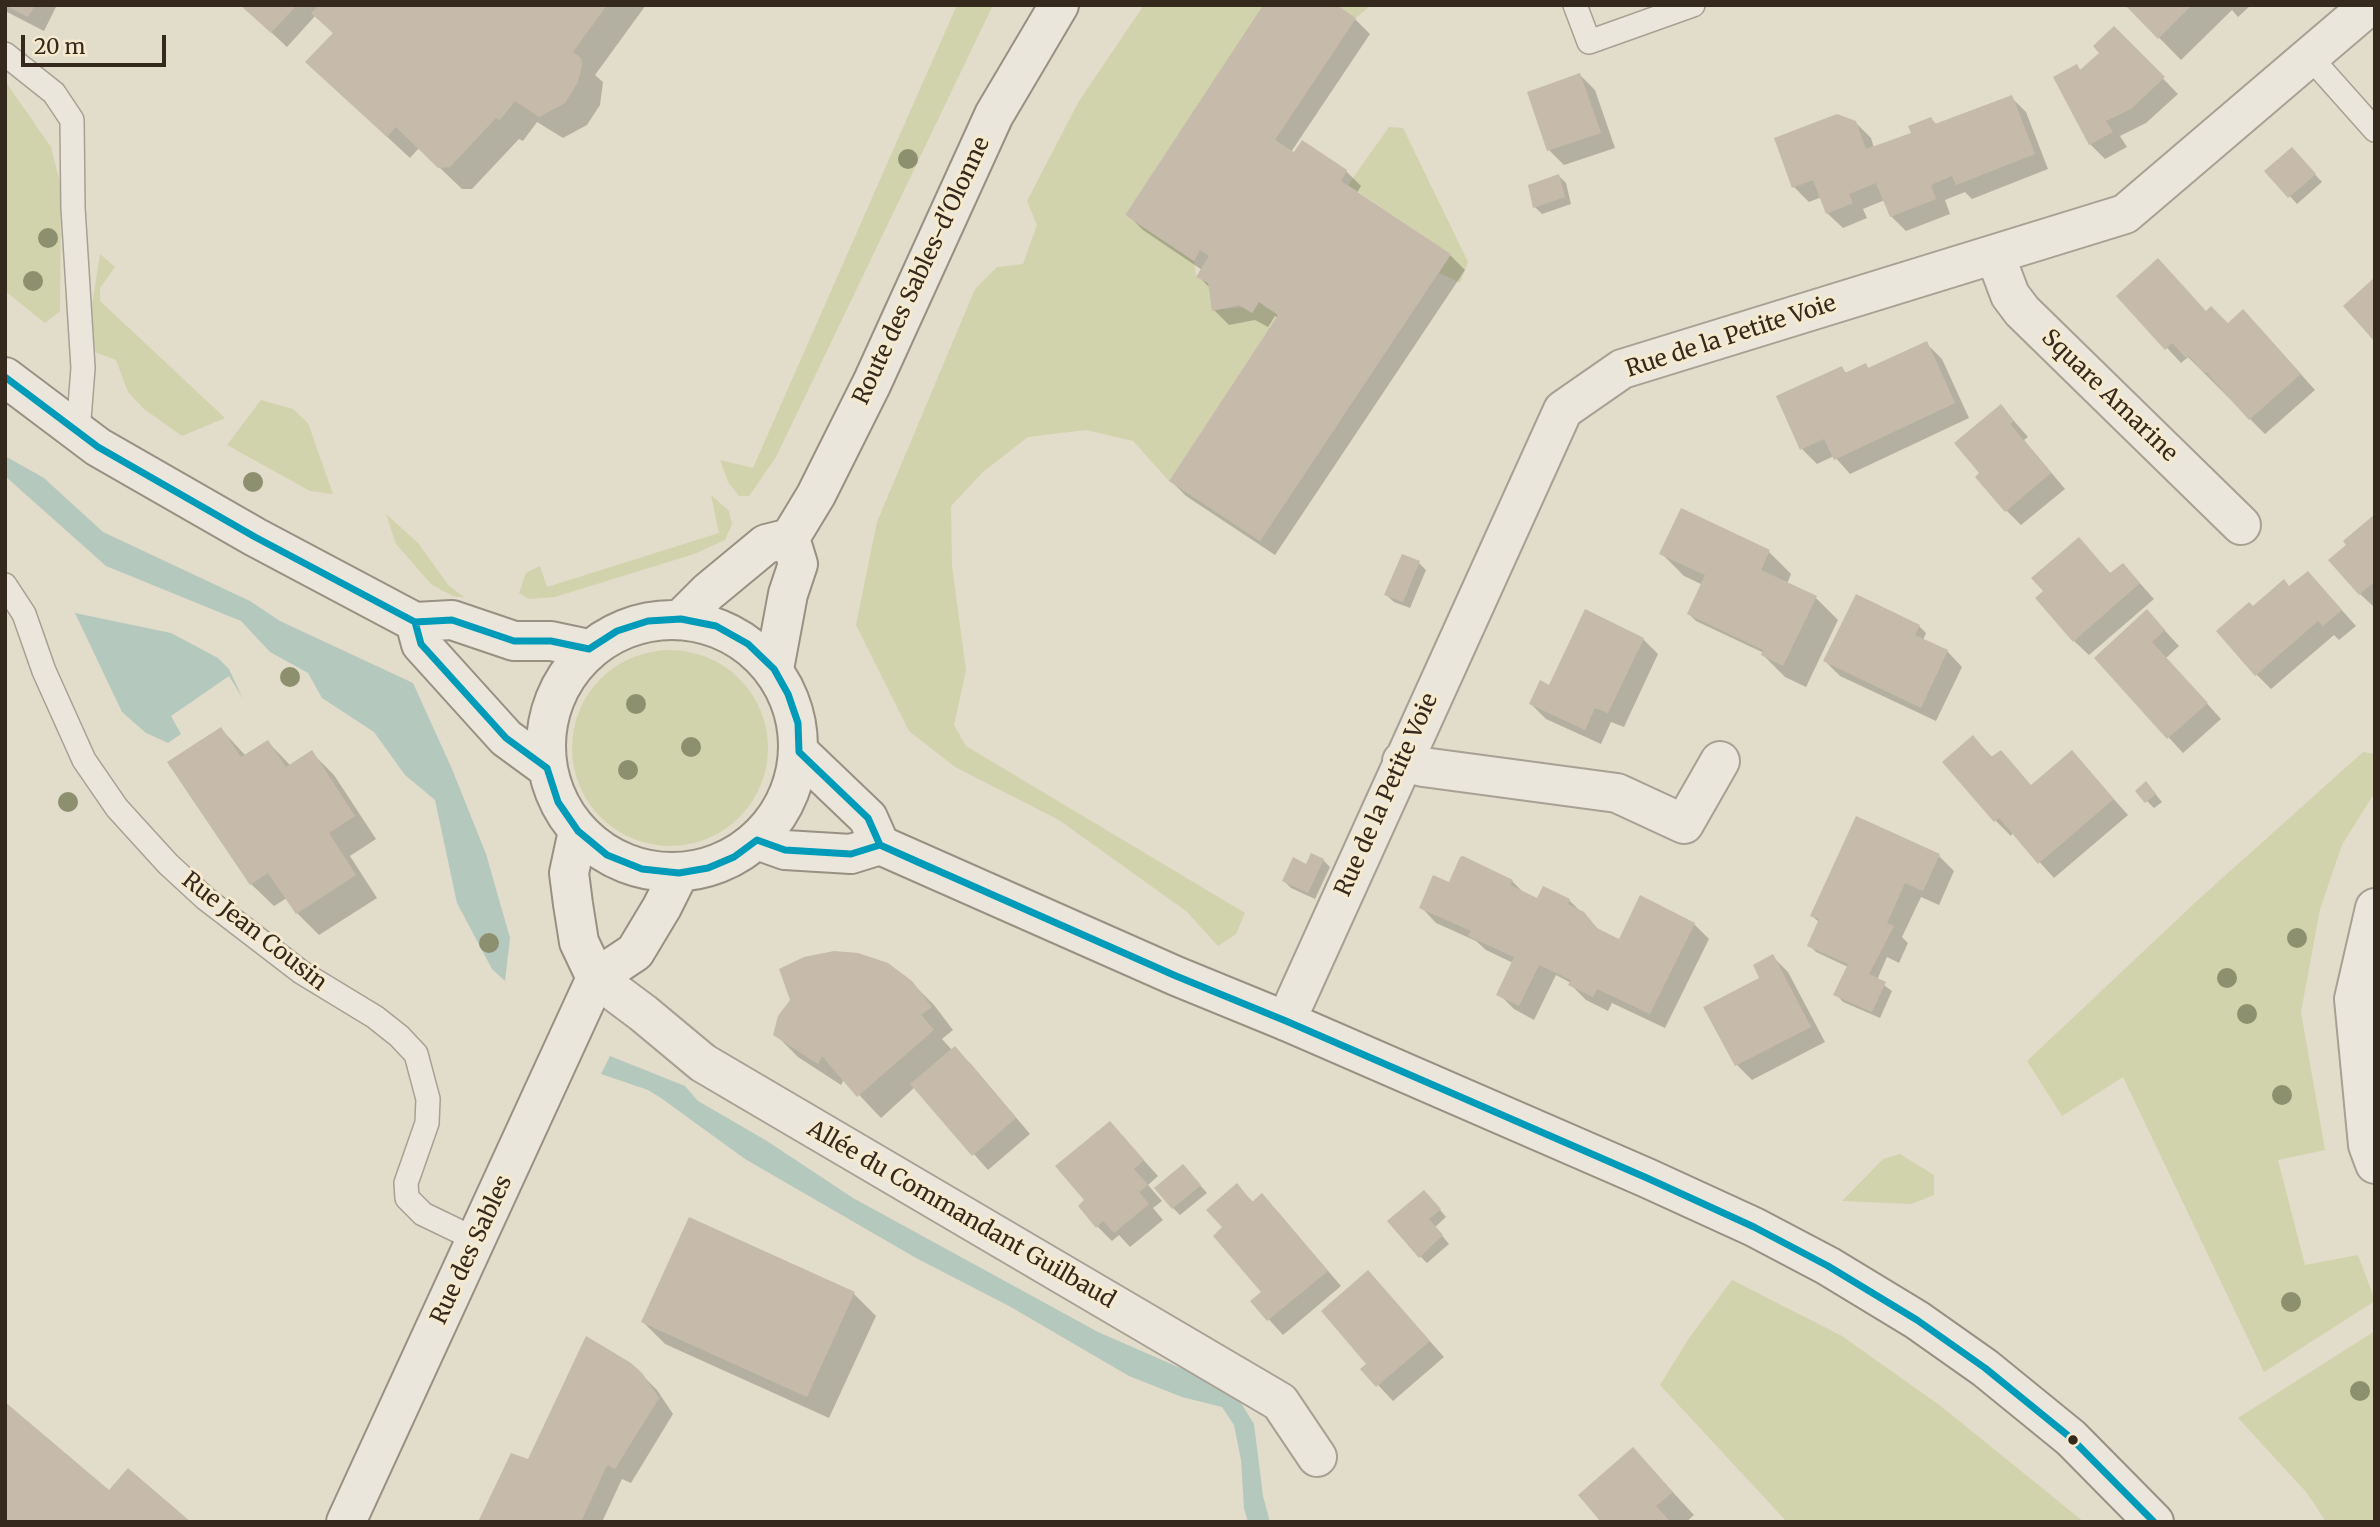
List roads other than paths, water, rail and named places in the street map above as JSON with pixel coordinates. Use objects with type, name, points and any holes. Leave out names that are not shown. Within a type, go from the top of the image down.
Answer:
[{"type":"main road","name":"Route des Sables-d'Olonne","points":[[790,538],[816,495],[872,383],[994,115],[1059,5]]},
{"type":"main road","name":"Rue de la Petite Voie","points":[[1286,1021],[1563,410],[1622,369],[2125,214],[2370,5]]},
{"type":"main road","name":"Square Amarine","points":[[1995,254],[2010,295],[2022,311],[2241,525]]},
{"type":"main road","points":[[5,377],[98,447],[255,537],[415,622],[452,620],[514,641],[551,641],[589,649]]},
{"type":"main road","points":[[681,619],[708,592],[766,544],[790,538],[798,564],[788,594],[774,669]]},
{"type":"main road","points":[[681,619],[716,626],[748,644],[774,669],[788,694],[797,723],[799,752],[793,785],[779,815],[757,840],[734,857],[708,868],[679,873],[642,869],[607,855],[578,831],[558,802],[547,768],[545,736],[552,703],[566,674],[589,649],[617,631],[648,621],[681,619]]},
{"type":"main road","points":[[415,622],[421,644],[506,738],[547,768]]},
{"type":"main road","points":[[799,752],[868,818],[880,845]]},
{"type":"main road","points":[[1402,761],[1423,767],[1617,793],[1684,824],[1720,761]]},
{"type":"main road","points":[[578,831],[569,873],[579,942],[596,978],[635,952],[679,873]]},
{"type":"main road","points":[[757,840],[785,850],[851,854],[880,845],[1176,976],[1659,1183],[1754,1227],[1828,1266],[1917,1320],[1985,1368],[2071,1438],[2154,1522]]},
{"type":"main road","points":[[2375,908],[2354,999],[2368,1144],[2375,1164]]},
{"type":"main road","name":"Rue des Sables","points":[[346,1522],[596,978]]},
{"type":"main road","name":"Allée du Commandant Guilbaud","points":[[596,978],[703,1063],[1280,1402],[1317,1457]]},
{"type":"lane","points":[[1575,5],[1590,42],[1693,5]]},
{"type":"lane","points":[[5,54],[54,93],[72,120],[73,208],[83,368],[78,432]]},
{"type":"lane","points":[[2310,57],[2375,130]]},
{"type":"lane","name":"Rue Jean Cousin","points":[[5,585],[24,614],[44,671],[84,760],[117,808],[168,864],[206,899],[301,972],[375,1017],[416,1054],[428,1099],[427,1123],[406,1183],[407,1198],[430,1218],[477,1240]]}]
